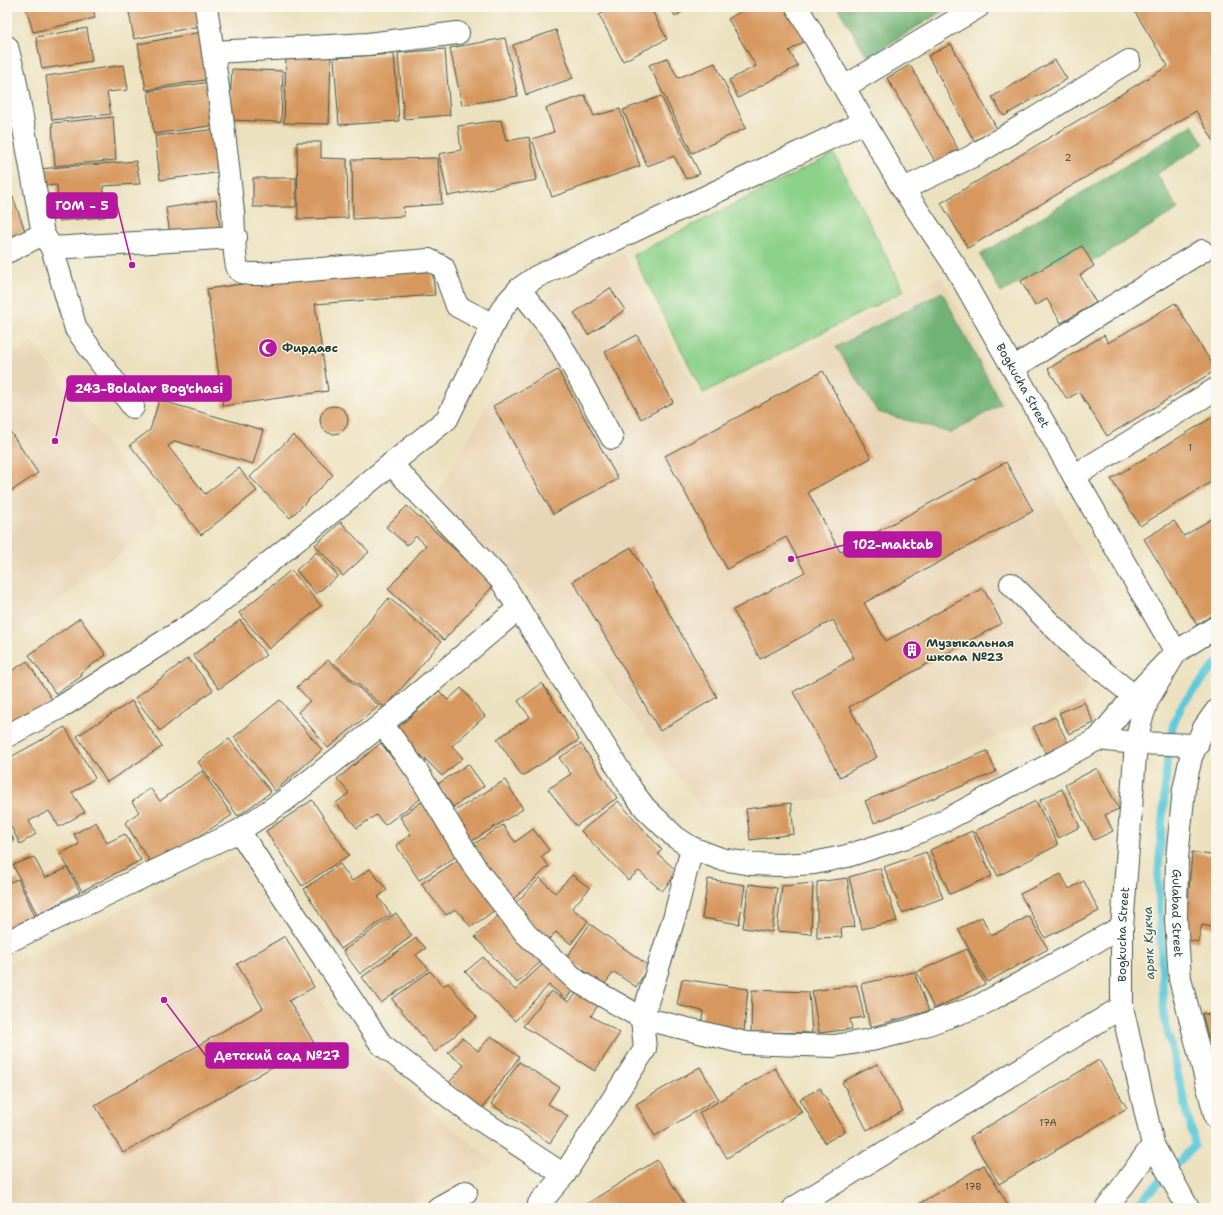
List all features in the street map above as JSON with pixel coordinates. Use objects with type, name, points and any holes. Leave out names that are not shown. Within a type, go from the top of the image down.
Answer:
[{"type":"street","points":[[206,7],[223,118],[236,237],[235,260],[238,269],[244,273],[261,274],[429,260],[443,267],[457,306],[493,325]]},
{"type":"street","name":"Bogkucha Street","points":[[797,7],[903,189],[956,266],[1074,476],[1176,652]]},
{"type":"street","points":[[844,88],[978,7]]},
{"type":"street","points":[[213,52],[368,44],[458,33]]},
{"type":"street","points":[[7,47],[11,74],[47,241],[76,329],[133,407]]},
{"type":"street","points":[[903,189],[971,157],[1129,61]]},
{"type":"street","points":[[7,736],[61,707],[198,620],[342,502],[447,419],[493,325],[504,306],[519,289],[554,267],[864,122]]},
{"type":"street","points":[[7,252],[47,241],[236,237]]},
{"type":"street","points":[[1013,368],[1202,251]]},
{"type":"street","points":[[519,289],[555,334],[612,438]]},
{"type":"street","points":[[1074,476],[1216,389]]},
{"type":"street","points":[[392,464],[502,580],[518,609],[633,792],[646,808],[670,832],[692,848],[721,859],[751,864],[783,865],[814,863],[847,856],[908,836],[940,823],[1098,739],[1134,696],[1176,652]]},
{"type":"street","points":[[1010,584],[1078,651],[1134,696]]},
{"type":"street","points":[[7,942],[239,831],[284,801],[382,724],[518,609]]},
{"type":"street","name":"Bogkucha Street","points":[[1187,1206],[1154,1145],[1122,1007],[1122,927],[1129,819],[1142,743],[1141,720],[1148,699],[1176,652],[1216,628]]},
{"type":"street","name":"Gulabad Street","points":[[1216,711],[1192,745],[1192,757],[1184,789],[1180,824],[1176,886],[1177,948],[1180,979],[1216,1118]]},
{"type":"street","points":[[382,724],[418,771],[476,869],[526,934],[577,981],[642,1018],[745,1043],[834,1046],[871,1040],[908,1031],[979,1006],[1122,927]]},
{"type":"street","points":[[1098,739],[1192,745]]},
{"type":"street","points":[[239,831],[381,1044],[473,1115],[564,1175]]},
{"type":"street","points":[[541,1208],[539,1204],[564,1175],[646,1049],[642,1018],[675,915],[692,848]]},
{"type":"street","points":[[794,1208],[1122,1007]]},
{"type":"street","points":[[1107,1208],[1154,1145]]},
{"type":"street","points":[[438,1208],[466,1192]]},
{"type":"shaded area","points":[[262,7],[334,7],[278,14]]},
{"type":"shaded area","points":[[623,253],[702,404],[941,276],[1115,617],[1081,698],[930,768],[875,788],[824,799],[701,808],[568,625],[434,500],[553,287]]},
{"type":"shaded area","points":[[32,341],[162,521],[7,640],[7,360]]},
{"type":"shaded area","points":[[238,854],[340,1034],[494,1162],[401,1208],[7,1208],[7,965]]},
{"type":"green space","points":[[837,7],[949,7],[868,57]]},
{"type":"green space","points":[[1192,125],[1204,144],[1157,174],[1178,209],[1092,262],[1082,246],[1001,293],[980,255]]},
{"type":"green space","points":[[834,154],[904,291],[703,393],[633,255]]},
{"type":"green space","points":[[942,292],[1001,404],[951,433],[878,412],[836,347]]},
{"type":"building","points":[[26,7],[93,7],[95,18],[33,32]]},
{"type":"building","points":[[128,7],[197,7],[200,26],[134,39]]},
{"type":"building","points":[[615,7],[650,7],[667,39],[623,61],[599,15]]},
{"type":"building","points":[[670,7],[690,7],[675,16]]},
{"type":"building","points":[[748,7],[790,7],[808,39],[789,51],[798,66],[738,98],[729,80],[756,66],[728,19]]},
{"type":"building","points":[[1132,7],[1209,7],[1216,18],[1216,145],[1196,111],[968,248],[941,203],[1168,66]]},
{"type":"building","points":[[87,28],[92,61],[42,69],[36,37]]},
{"type":"building","points":[[556,30],[573,78],[526,95],[513,45]]},
{"type":"building","points":[[201,32],[210,79],[146,90],[138,44]]},
{"type":"building","points":[[505,38],[518,96],[462,105],[450,48]]},
{"type":"building","points":[[951,44],[997,129],[974,141],[928,56]]},
{"type":"building","points":[[445,49],[450,115],[404,119],[398,53]]},
{"type":"building","points":[[394,54],[399,121],[339,125],[334,58]]},
{"type":"building","points":[[286,56],[331,57],[329,124],[284,123]]},
{"type":"building","points":[[667,58],[678,78],[715,63],[746,128],[692,153],[649,65]]},
{"type":"building","points":[[1055,60],[1067,79],[1004,116],[992,97]]},
{"type":"building","points":[[124,65],[128,90],[107,92],[111,114],[52,120],[46,76]]},
{"type":"building","points":[[910,65],[958,149],[936,163],[887,78]]},
{"type":"building","points":[[232,69],[283,71],[281,122],[229,120]]},
{"type":"building","points":[[211,82],[217,125],[154,134],[148,91]]},
{"type":"building","points":[[585,95],[594,116],[620,109],[640,166],[552,197],[532,139],[554,132],[546,108]]},
{"type":"building","points":[[661,96],[700,174],[686,179],[674,156],[647,166],[623,110]]},
{"type":"building","points":[[113,117],[116,160],[55,166],[52,123]]},
{"type":"building","points":[[501,120],[506,141],[529,137],[537,180],[448,196],[439,154],[461,150],[458,126]]},
{"type":"building","points":[[218,129],[223,172],[160,180],[155,136]]},
{"type":"building","points":[[297,142],[321,142],[321,158],[347,159],[348,218],[298,219]]},
{"type":"building","points":[[438,158],[442,204],[403,207],[404,216],[353,219],[352,160]]},
{"type":"building","points":[[136,161],[140,184],[103,186],[105,217],[59,221],[57,185],[40,186],[38,169]]},
{"type":"building","points":[[253,178],[296,178],[296,207],[253,207]]},
{"type":"building","points":[[13,197],[25,231],[7,239],[7,200]]},
{"type":"building","points":[[216,200],[220,227],[170,234],[166,208]]},
{"type":"building","points":[[1082,246],[1094,266],[1080,275],[1096,303],[1061,323],[1047,299],[1035,306],[1021,281]]},
{"type":"building","name":"Фирдавс","points":[[432,267],[435,295],[315,304],[328,391],[223,406],[207,289],[311,274]]},
{"type":"building","points":[[610,288],[625,310],[588,335],[574,313]]},
{"type":"building","points":[[1175,303],[1216,370],[1107,436],[1079,392],[1067,399],[1048,369],[1104,335],[1108,343]]},
{"type":"building","points":[[637,335],[673,402],[641,419],[605,352]]},
{"type":"building","points":[[558,370],[618,479],[553,514],[493,406]]},
{"type":"building","points":[[823,371],[871,458],[808,492],[840,552],[1006,462],[1033,511],[864,603],[886,641],[983,588],[1002,623],[849,707],[877,757],[840,777],[793,692],[854,658],[833,620],[760,659],[733,610],[805,572],[786,537],[727,569],[665,456]]},
{"type":"building","points":[[159,400],[263,430],[253,464],[175,441],[168,446],[205,494],[239,468],[257,491],[201,535],[130,445],[150,430]]},
{"type":"building","points":[[334,406],[344,410],[348,420],[344,430],[334,434],[324,430],[320,420],[324,410]]},
{"type":"building","points":[[1216,415],[1216,479],[1140,526],[1111,479]]},
{"type":"building","points":[[7,427],[38,473],[7,494]]},
{"type":"building","points":[[293,435],[333,475],[290,518],[250,477]]},
{"type":"building","points":[[407,506],[494,585],[444,640],[388,589],[426,545],[416,536],[407,545],[386,527]]},
{"type":"building","points":[[1216,516],[1216,613],[1197,625],[1144,539],[1174,521],[1184,536]]},
{"type":"building","points":[[341,522],[369,552],[343,576],[315,545]]},
{"type":"building","points":[[631,547],[717,697],[660,731],[573,581]]},
{"type":"building","points":[[317,552],[338,576],[316,594],[296,570]]},
{"type":"building","points":[[291,570],[321,606],[269,649],[239,613]]},
{"type":"building","points":[[389,598],[441,642],[385,708],[334,663]]},
{"type":"building","points":[[80,618],[106,655],[80,673],[82,676],[56,694],[29,655]]},
{"type":"building","points":[[240,620],[266,655],[219,689],[193,655]]},
{"type":"building","points":[[188,658],[213,690],[160,731],[135,698]]},
{"type":"building","points":[[328,660],[379,706],[328,748],[298,712],[310,701],[297,687]]},
{"type":"building","points":[[27,661],[53,701],[22,721],[19,717],[7,724],[7,674]]},
{"type":"building","points":[[542,683],[579,740],[522,776],[497,739],[530,717],[518,701]]},
{"type":"building","points":[[461,688],[485,716],[452,746],[463,758],[442,776],[421,755],[414,761],[391,734],[439,691],[448,700]]},
{"type":"building","points":[[280,700],[322,750],[275,791],[234,737]]},
{"type":"building","points":[[132,701],[162,747],[107,782],[77,736]]},
{"type":"building","points":[[1084,702],[1094,723],[1069,734],[1059,713]]},
{"type":"building","points":[[1055,717],[1068,743],[1046,753],[1033,727]]},
{"type":"building","points":[[65,727],[95,778],[72,793],[85,812],[59,827],[49,811],[29,821],[36,834],[20,844],[7,819],[7,759]]},
{"type":"building","points":[[229,739],[271,792],[238,816],[198,762]]},
{"type":"building","points":[[381,743],[393,759],[398,756],[427,794],[385,825],[376,815],[357,828],[336,803],[349,793],[337,779]]},
{"type":"building","points":[[581,744],[617,798],[576,826],[548,789],[571,774],[559,758]]},
{"type":"building","points":[[987,751],[996,772],[874,823],[865,801]]},
{"type":"building","points":[[468,764],[484,786],[453,807],[438,784]]},
{"type":"building","points":[[1097,768],[1119,809],[1105,815],[1113,831],[1094,840],[1065,785]]},
{"type":"building","points":[[202,771],[232,815],[153,866],[125,823],[139,812],[132,802],[150,788],[160,801]]},
{"type":"building","points":[[505,780],[523,809],[472,841],[453,812]]},
{"type":"building","points":[[1062,789],[1080,827],[1058,838],[1040,800]]},
{"type":"building","points":[[430,796],[465,851],[419,880],[396,845],[411,834],[400,817]]},
{"type":"building","points":[[312,800],[349,855],[302,886],[266,831]]},
{"type":"building","points":[[618,801],[662,850],[658,854],[678,872],[662,891],[639,871],[628,880],[581,831]]},
{"type":"building","points":[[1036,801],[1058,845],[998,876],[975,831]]},
{"type":"building","points":[[791,803],[794,834],[750,840],[746,809]]},
{"type":"building","points":[[1216,810],[1216,824],[1212,823]]},
{"type":"building","points":[[96,822],[107,843],[125,834],[141,860],[82,891],[60,854],[79,844],[74,834]]},
{"type":"building","points":[[503,825],[515,842],[533,829],[549,850],[541,857],[549,866],[510,902],[474,844]]},
{"type":"building","points":[[7,827],[14,841],[7,844]]},
{"type":"building","points":[[972,831],[992,876],[950,894],[930,850]]},
{"type":"building","points":[[926,852],[943,898],[902,913],[884,867]]},
{"type":"building","points":[[1192,852],[1216,856],[1216,928],[1202,925],[1198,942],[1185,939]]},
{"type":"building","points":[[466,855],[500,907],[471,927],[456,909],[446,915],[421,884]]},
{"type":"building","points":[[34,857],[45,878],[67,868],[80,892],[37,915],[13,865]]},
{"type":"building","points":[[340,864],[352,881],[370,869],[387,890],[378,897],[391,914],[341,949],[304,889]]},
{"type":"building","points":[[880,868],[897,921],[862,929],[849,877]]},
{"type":"building","points":[[1061,874],[1069,889],[1084,881],[1099,911],[1045,938],[1020,894]]},
{"type":"building","points":[[572,875],[590,888],[572,908],[588,921],[571,944],[556,932],[548,940],[513,906],[540,878],[555,893]]},
{"type":"building","points":[[847,878],[855,927],[841,928],[842,937],[817,938],[817,882]]},
{"type":"building","points":[[18,879],[35,916],[7,929],[7,883]]},
{"type":"building","points":[[708,879],[745,885],[739,924],[702,918]]},
{"type":"building","points":[[813,883],[811,934],[777,931],[782,886]]},
{"type":"building","points":[[749,884],[777,888],[772,932],[743,928]]},
{"type":"building","points":[[502,912],[545,958],[517,983],[475,937]]},
{"type":"building","points":[[396,913],[412,936],[360,974],[343,951]]},
{"type":"building","points":[[1029,916],[1048,949],[987,982],[958,929],[982,917],[991,936]]},
{"type":"building","points":[[590,924],[649,966],[636,987],[614,972],[604,985],[566,958]]},
{"type":"building","points":[[285,936],[314,987],[289,1001],[314,1043],[123,1153],[95,1105],[263,1008],[237,964]]},
{"type":"building","points":[[416,938],[426,948],[416,955],[429,969],[381,1003],[362,977]]},
{"type":"building","points":[[967,949],[985,984],[934,1009],[917,972]]},
{"type":"building","points":[[483,957],[515,990],[545,962],[576,986],[566,999],[549,985],[515,1021],[465,972]]},
{"type":"building","points":[[430,971],[443,986],[448,983],[477,1017],[435,1052],[392,999]]},
{"type":"building","points":[[914,972],[929,1011],[870,1027],[861,984]]},
{"type":"building","points":[[682,979],[748,989],[744,1032],[701,1028],[703,1011],[677,1005]]},
{"type":"building","points":[[857,985],[864,1017],[850,1019],[852,1029],[819,1033],[812,991]]},
{"type":"building","points":[[582,987],[601,1001],[591,1016],[620,1033],[595,1071],[523,1026],[551,991],[569,1002]]},
{"type":"building","points":[[752,990],[809,992],[812,1033],[751,1032]]},
{"type":"building","points":[[1202,1013],[1216,1017],[1216,1043],[1209,1040]]},
{"type":"building","points":[[491,1036],[519,1057],[482,1109],[449,1083],[464,1065],[448,1053],[462,1038],[478,1051]]},
{"type":"building","points":[[1099,1060],[1127,1108],[999,1184],[970,1137]]},
{"type":"building","points":[[519,1062],[559,1087],[548,1104],[568,1116],[550,1143],[491,1104]]},
{"type":"building","points":[[877,1064],[903,1111],[867,1130],[842,1082]]},
{"type":"building","points":[[700,1067],[718,1098],[655,1136],[636,1104]]},
{"type":"building","points":[[775,1068],[802,1112],[727,1158],[699,1113]]},
{"type":"building","points":[[820,1088],[845,1131],[825,1143],[800,1099]]},
{"type":"building","points":[[657,1160],[687,1208],[580,1208]]},
{"type":"building","points":[[984,1165],[1010,1208],[912,1208]]},
{"type":"waterway","name":"арык Кукча","points":[[1134,1208],[1195,1145],[1164,1017],[1158,877],[1168,749],[1173,725],[1183,703],[1216,664]]},
{"type":"place","name":"ГОМ - 5","points":[[132,265]]},
{"type":"place","name":"Фирдавс","points":[[268,348]]},
{"type":"place","name":"243-Bolalar Bog'chasi","points":[[55,441]]},
{"type":"place","name":"102-maktab","points":[[791,559]]},
{"type":"place","name":"Музыкальная школа №23","points":[[912,650]]},
{"type":"place","name":"Детский сад №27","points":[[164,1000]]}]
